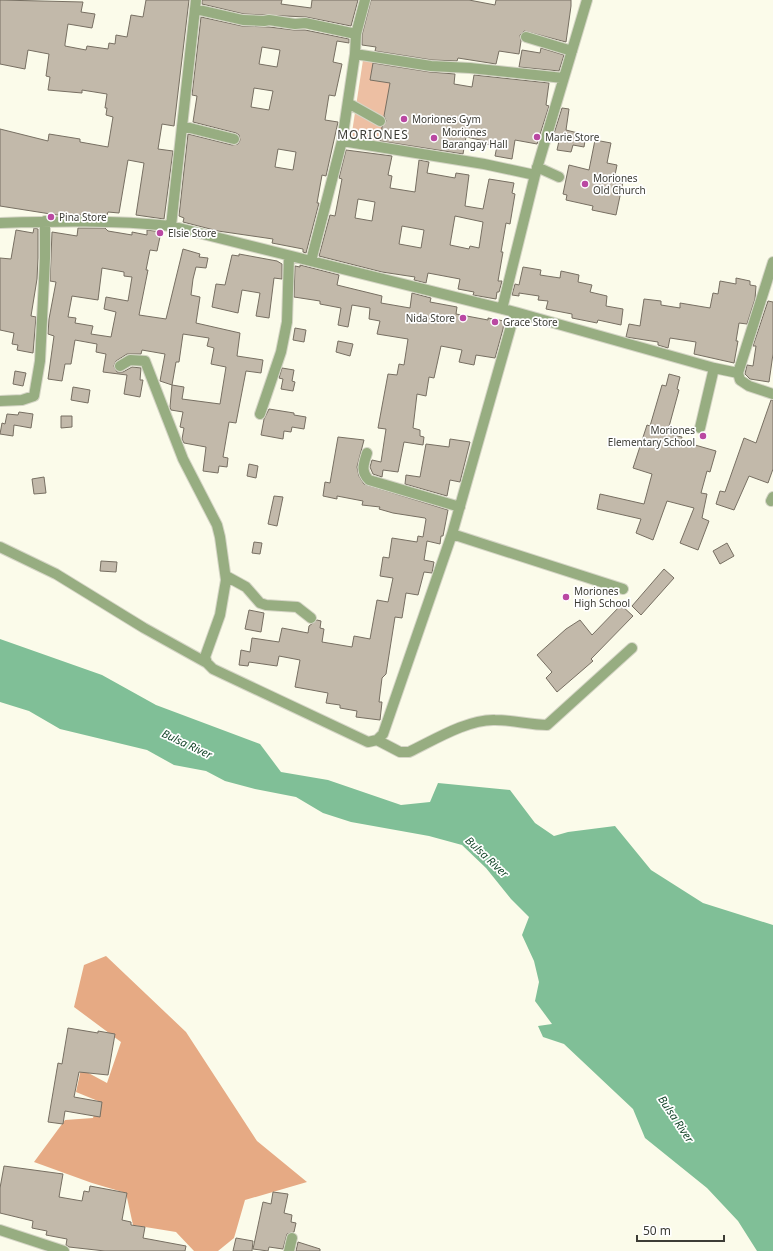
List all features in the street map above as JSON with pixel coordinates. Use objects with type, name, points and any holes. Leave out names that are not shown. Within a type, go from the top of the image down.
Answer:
[{"type":"street","points":[[311,261],[342,141],[355,54],[356,34],[366,0]]},
{"type":"street","points":[[502,309],[536,171],[587,0]]},
{"type":"street","points":[[171,226],[196,5],[243,20],[269,20],[295,24],[305,23],[356,34]]},
{"type":"street","points":[[526,37],[572,50]]},
{"type":"street","points":[[355,54],[431,66],[470,68],[563,78]]},
{"type":"street","points":[[348,103],[380,121]]},
{"type":"street","points":[[182,126],[234,139]]},
{"type":"street","points":[[342,141],[536,171],[558,177]]},
{"type":"street","points":[[0,401],[22,400],[34,396],[40,361],[45,258],[45,221]]},
{"type":"street","points":[[0,223],[45,221],[131,222],[171,226],[515,312],[714,368],[738,373]]},
{"type":"street","points":[[260,414],[281,352],[287,322],[289,256]]},
{"type":"street","points":[[773,262],[738,373],[740,380],[744,383],[773,394]]},
{"type":"street","points":[[0,548],[56,574],[144,628],[207,663],[214,669],[368,742],[377,740],[383,734],[452,534],[515,312]]},
{"type":"street","points":[[120,366],[130,360],[146,361],[183,459],[217,525],[226,576],[220,615],[205,657],[207,663]]},
{"type":"street","points":[[700,428],[714,368]]},
{"type":"street","points":[[367,453],[362,468],[365,476],[369,480],[460,507]]},
{"type":"street","points":[[452,534],[623,588]]},
{"type":"street","points":[[226,576],[246,587],[260,603],[266,605],[298,607],[311,618]]},
{"type":"street","points":[[377,740],[400,752],[409,752],[463,727],[480,721],[495,720],[524,724],[547,725],[632,648]]},
{"type":"street","points":[[0,1230],[64,1251]]},
{"type":"street","points":[[289,1251],[292,1238]]},
{"type":"shaded area","points":[[363,60],[433,71],[421,151],[351,139]]},
{"type":"shaded area","points":[[106,956],[186,1032],[257,1141],[307,1182],[245,1200],[234,1238],[218,1251],[194,1251],[176,1232],[133,1225],[126,1193],[92,1183],[34,1162],[65,1120],[93,1118],[98,1101],[76,1092],[81,1069],[107,1083],[121,1042],[74,1007],[84,965]]},
{"type":"water","name":"Bulsa River","points":[[0,639],[102,675],[156,705],[260,744],[281,772],[328,780],[401,805],[430,802],[438,783],[510,790],[535,823],[554,836],[568,832],[615,826],[651,870],[703,903],[773,925],[773,1251],[757,1251],[738,1221],[707,1188],[645,1138],[633,1109],[564,1044],[543,1037],[538,1026],[552,1024],[535,1001],[539,982],[534,961],[522,935],[529,917],[511,899],[486,868],[462,845],[429,836],[351,822],[323,813],[296,797],[255,789],[225,781],[206,771],[174,765],[147,750],[60,729],[29,711],[0,702]]},
{"type":"building","points":[[0,0],[83,2],[81,12],[95,14],[92,28],[68,24],[65,46],[86,50],[87,46],[108,49],[109,43],[115,44],[116,35],[127,37],[131,15],[143,17],[146,0],[189,0],[174,126],[162,124],[158,149],[173,151],[164,219],[136,215],[144,163],[128,160],[119,213],[108,212],[107,215],[57,215],[0,206],[0,129],[48,141],[49,134],[80,139],[80,142],[108,147],[113,117],[106,115],[107,108],[105,108],[107,94],[82,90],[82,93],[48,90],[50,77],[46,76],[49,54],[28,50],[25,69],[0,64]]},
{"type":"building","points":[[202,0],[282,0],[281,4],[311,8],[312,0],[358,0],[351,26],[306,17],[244,14],[202,4]]},
{"type":"building","points":[[371,0],[469,0],[495,5],[496,0],[571,0],[571,6],[566,42],[524,31],[520,35],[521,41],[519,54],[499,51],[496,64],[458,58],[457,61],[432,60],[375,51],[376,47],[362,45],[362,35]]},
{"type":"building","points":[[201,17],[242,26],[305,30],[349,39],[349,43],[337,41],[333,62],[342,64],[335,96],[329,95],[325,120],[338,122],[326,176],[322,175],[317,203],[319,203],[306,253],[303,252],[303,249],[272,243],[273,239],[218,231],[183,222],[184,218],[179,216],[188,134],[232,145],[238,144],[240,140],[239,135],[236,133],[193,122],[197,96],[192,95]],"holes":[[[262,47],[280,50],[277,67],[259,64]],[[254,88],[273,91],[269,110],[251,107]],[[278,149],[296,152],[293,170],[275,167]]]},
{"type":"building","points":[[541,48],[564,55],[559,71],[519,67],[522,50],[540,53]]},
{"type":"building","points":[[373,63],[430,72],[455,74],[454,84],[472,87],[474,75],[549,83],[546,105],[549,106],[537,144],[515,140],[512,159],[495,156],[497,146],[485,144],[485,141],[466,137],[463,154],[380,141],[382,127],[386,121],[384,116],[390,83],[370,80]]},
{"type":"building","points":[[562,108],[569,109],[566,130],[586,135],[584,147],[573,145],[571,152],[557,150],[559,141],[552,140]]},
{"type":"building","points":[[595,140],[611,143],[607,163],[617,165],[615,175],[624,177],[616,215],[592,210],[593,206],[566,200],[567,195],[563,194],[569,165],[589,170]]},
{"type":"building","points":[[346,150],[392,156],[388,175],[392,176],[390,188],[415,192],[419,160],[429,162],[427,173],[455,178],[456,173],[469,175],[465,206],[483,209],[489,179],[514,183],[512,193],[515,194],[510,224],[506,223],[501,252],[503,252],[498,281],[502,281],[499,292],[497,292],[496,299],[473,295],[474,292],[458,289],[460,279],[428,273],[426,283],[414,280],[415,277],[382,272],[319,256],[330,215],[335,216],[342,179],[339,178]],"holes":[[[358,199],[375,202],[372,221],[355,218]],[[455,216],[483,222],[479,248],[470,246],[469,249],[450,245]],[[402,226],[424,230],[421,248],[399,244]]]},
{"type":"building","points":[[34,228],[38,229],[38,258],[37,279],[31,316],[36,317],[33,353],[17,350],[18,345],[12,344],[14,333],[0,330],[0,258],[11,259],[16,230],[33,233]]},
{"type":"building","points":[[78,228],[105,228],[108,231],[132,235],[132,232],[147,235],[147,230],[161,232],[157,251],[150,250],[146,270],[148,270],[139,315],[166,319],[183,249],[200,254],[199,257],[208,258],[206,268],[196,267],[193,279],[191,295],[200,297],[196,323],[240,333],[237,356],[263,360],[261,373],[246,371],[236,423],[229,422],[223,457],[228,458],[227,467],[219,466],[218,473],[203,471],[206,447],[184,443],[182,439],[184,428],[180,427],[183,412],[171,410],[172,385],[160,381],[165,354],[142,350],[141,354],[127,354],[116,361],[114,366],[117,372],[123,372],[132,367],[141,368],[140,380],[143,380],[140,397],[124,394],[127,375],[103,372],[106,354],[96,352],[97,344],[75,340],[71,364],[65,364],[62,381],[48,379],[54,336],[48,334],[49,319],[56,282],[50,281],[52,232],[77,236]],"holes":[[[102,268],[124,272],[124,276],[132,277],[128,301],[106,297],[104,309],[116,312],[111,337],[91,334],[93,326],[75,323],[76,318],[68,317],[72,296],[98,300]],[[183,334],[209,338],[207,346],[214,348],[211,364],[226,367],[220,404],[182,399],[184,387],[172,385],[176,362],[179,362]]]},
{"type":"building","points":[[239,254],[277,261],[282,264],[282,279],[274,278],[269,318],[256,316],[260,293],[242,290],[238,313],[212,307],[216,284],[225,285],[232,255],[239,256]]},
{"type":"building","points":[[300,265],[339,275],[337,285],[382,296],[381,303],[410,308],[412,293],[431,298],[430,302],[457,307],[456,314],[488,320],[488,318],[504,321],[495,358],[476,355],[474,365],[459,362],[462,350],[441,346],[434,378],[429,377],[426,396],[417,394],[413,428],[420,430],[420,436],[424,437],[423,445],[404,442],[398,472],[383,470],[382,477],[373,474],[370,467],[372,460],[381,462],[386,429],[378,428],[388,374],[397,375],[399,364],[404,365],[408,339],[377,334],[380,321],[369,319],[370,308],[352,305],[348,327],[338,325],[341,308],[320,304],[320,301],[294,297],[295,266],[300,267]]},
{"type":"building","points":[[523,267],[541,270],[540,275],[560,278],[561,271],[579,275],[578,282],[592,285],[590,292],[607,296],[606,306],[623,309],[621,325],[598,320],[597,323],[572,318],[572,314],[546,309],[548,301],[538,300],[539,296],[519,293],[519,296],[512,295],[515,284],[519,285]]},
{"type":"building","points":[[736,278],[750,281],[750,285],[756,286],[755,299],[747,324],[739,323],[736,341],[738,341],[734,363],[694,354],[696,342],[670,338],[668,348],[658,345],[658,342],[626,337],[629,324],[640,326],[644,299],[661,301],[661,305],[680,308],[680,303],[710,308],[713,293],[718,294],[720,281],[736,284]]},
{"type":"building","points":[[768,301],[773,302],[773,354],[769,382],[750,379],[745,374],[747,365],[753,366],[756,346],[753,346]]},
{"type":"building","points":[[295,328],[306,330],[304,342],[293,340]]},
{"type":"building","points":[[338,341],[353,344],[350,356],[336,352]]},
{"type":"building","points":[[282,368],[294,370],[292,381],[295,382],[293,391],[281,389],[283,379],[279,378]]},
{"type":"building","points":[[15,371],[26,373],[23,386],[13,384]]},
{"type":"building","points":[[669,374],[680,377],[677,389],[679,390],[667,434],[682,437],[681,441],[716,451],[710,472],[707,471],[701,493],[707,494],[702,518],[709,521],[698,550],[680,543],[694,508],[667,501],[653,540],[636,533],[641,519],[597,509],[600,494],[644,504],[652,474],[633,468],[647,425],[650,426],[662,385],[666,386]]},
{"type":"building","points":[[73,387],[90,390],[88,403],[71,400]]},
{"type":"building","points":[[771,400],[773,400],[773,469],[768,483],[749,476],[734,510],[716,504],[720,491],[725,492],[744,438],[756,443]]},
{"type":"building","points":[[269,409],[294,413],[294,415],[306,417],[304,429],[292,427],[291,432],[284,431],[283,439],[261,435],[264,419]]},
{"type":"building","points":[[19,412],[33,414],[31,428],[14,425],[13,436],[0,434],[2,423],[5,424],[7,414],[18,415]]},
{"type":"building","points":[[61,416],[72,416],[72,427],[61,428]]},
{"type":"building","points":[[338,437],[364,440],[357,467],[359,476],[364,484],[448,510],[440,544],[427,541],[424,560],[434,562],[432,573],[424,572],[418,595],[406,593],[402,618],[395,617],[386,674],[382,678],[379,702],[382,702],[380,720],[356,717],[357,711],[340,708],[340,705],[326,703],[328,693],[295,687],[300,660],[279,656],[277,666],[249,662],[248,666],[239,665],[241,650],[250,652],[252,638],[279,642],[282,628],[308,633],[309,626],[317,620],[321,621],[320,628],[324,629],[322,642],[352,647],[354,636],[370,639],[377,600],[388,602],[393,578],[380,576],[383,557],[389,558],[392,538],[417,542],[418,536],[423,537],[425,518],[393,513],[379,509],[380,507],[362,505],[363,501],[337,496],[337,499],[323,496],[325,482],[330,483]]},
{"type":"building","points":[[450,439],[470,442],[460,482],[450,480],[447,496],[405,484],[406,475],[420,477],[426,444],[449,447]]},
{"type":"building","points":[[249,464],[258,466],[256,478],[247,476]]},
{"type":"building","points":[[44,477],[46,493],[34,494],[32,479]]},
{"type":"building","points":[[274,496],[283,497],[277,526],[268,524]]},
{"type":"building","points":[[254,542],[262,543],[260,554],[252,553]]},
{"type":"building","points":[[727,543],[734,556],[720,564],[713,551]]},
{"type":"building","points":[[101,561],[117,562],[116,572],[100,571]]},
{"type":"building","points":[[664,569],[674,578],[641,615],[632,606]]},
{"type":"building","points":[[621,605],[633,616],[591,659],[593,661],[557,692],[546,678],[552,672],[537,655],[566,629],[580,620],[592,635]]},
{"type":"building","points":[[249,610],[264,613],[261,632],[245,629]]},
{"type":"building","points":[[68,1028],[115,1034],[108,1075],[79,1072],[74,1097],[102,1102],[100,1117],[65,1111],[63,1124],[48,1122],[58,1063],[62,1064]]},
{"type":"building","points":[[4,1166],[63,1174],[59,1197],[82,1201],[84,1191],[89,1192],[90,1186],[127,1193],[122,1220],[131,1222],[131,1225],[145,1227],[143,1238],[186,1246],[185,1251],[105,1251],[69,1247],[66,1245],[67,1239],[46,1235],[47,1231],[32,1228],[33,1221],[0,1213],[0,1188]]},
{"type":"building","points":[[273,1192],[288,1194],[284,1213],[292,1215],[291,1222],[296,1223],[294,1232],[287,1234],[283,1249],[269,1247],[268,1251],[253,1249],[263,1202],[271,1204]]},
{"type":"building","points":[[236,1238],[253,1241],[252,1251],[233,1251]]},
{"type":"building","points":[[298,1242],[320,1249],[320,1251],[296,1251]]},
{"type":"place","name":"Moriones Gym","points":[[404,119]]},
{"type":"place","name":"Marie Store","points":[[537,137]]},
{"type":"place","name":"Moriones Barangay Hall","points":[[434,138]]},
{"type":"place","name":"Moriones Old Church","points":[[585,184]]},
{"type":"place","name":"Pina Store","points":[[51,217]]},
{"type":"place","name":"Elsie Store","points":[[160,233]]},
{"type":"place","name":"Nida Store","points":[[463,318]]},
{"type":"place","name":"Grace Store","points":[[495,322]]},
{"type":"place","name":"Moriones Elementary School","points":[[703,436]]},
{"type":"place","name":"Moriones High School","points":[[566,597]]},
{"type":"district","name":"MORIONES","points":[[373,135]]}]
